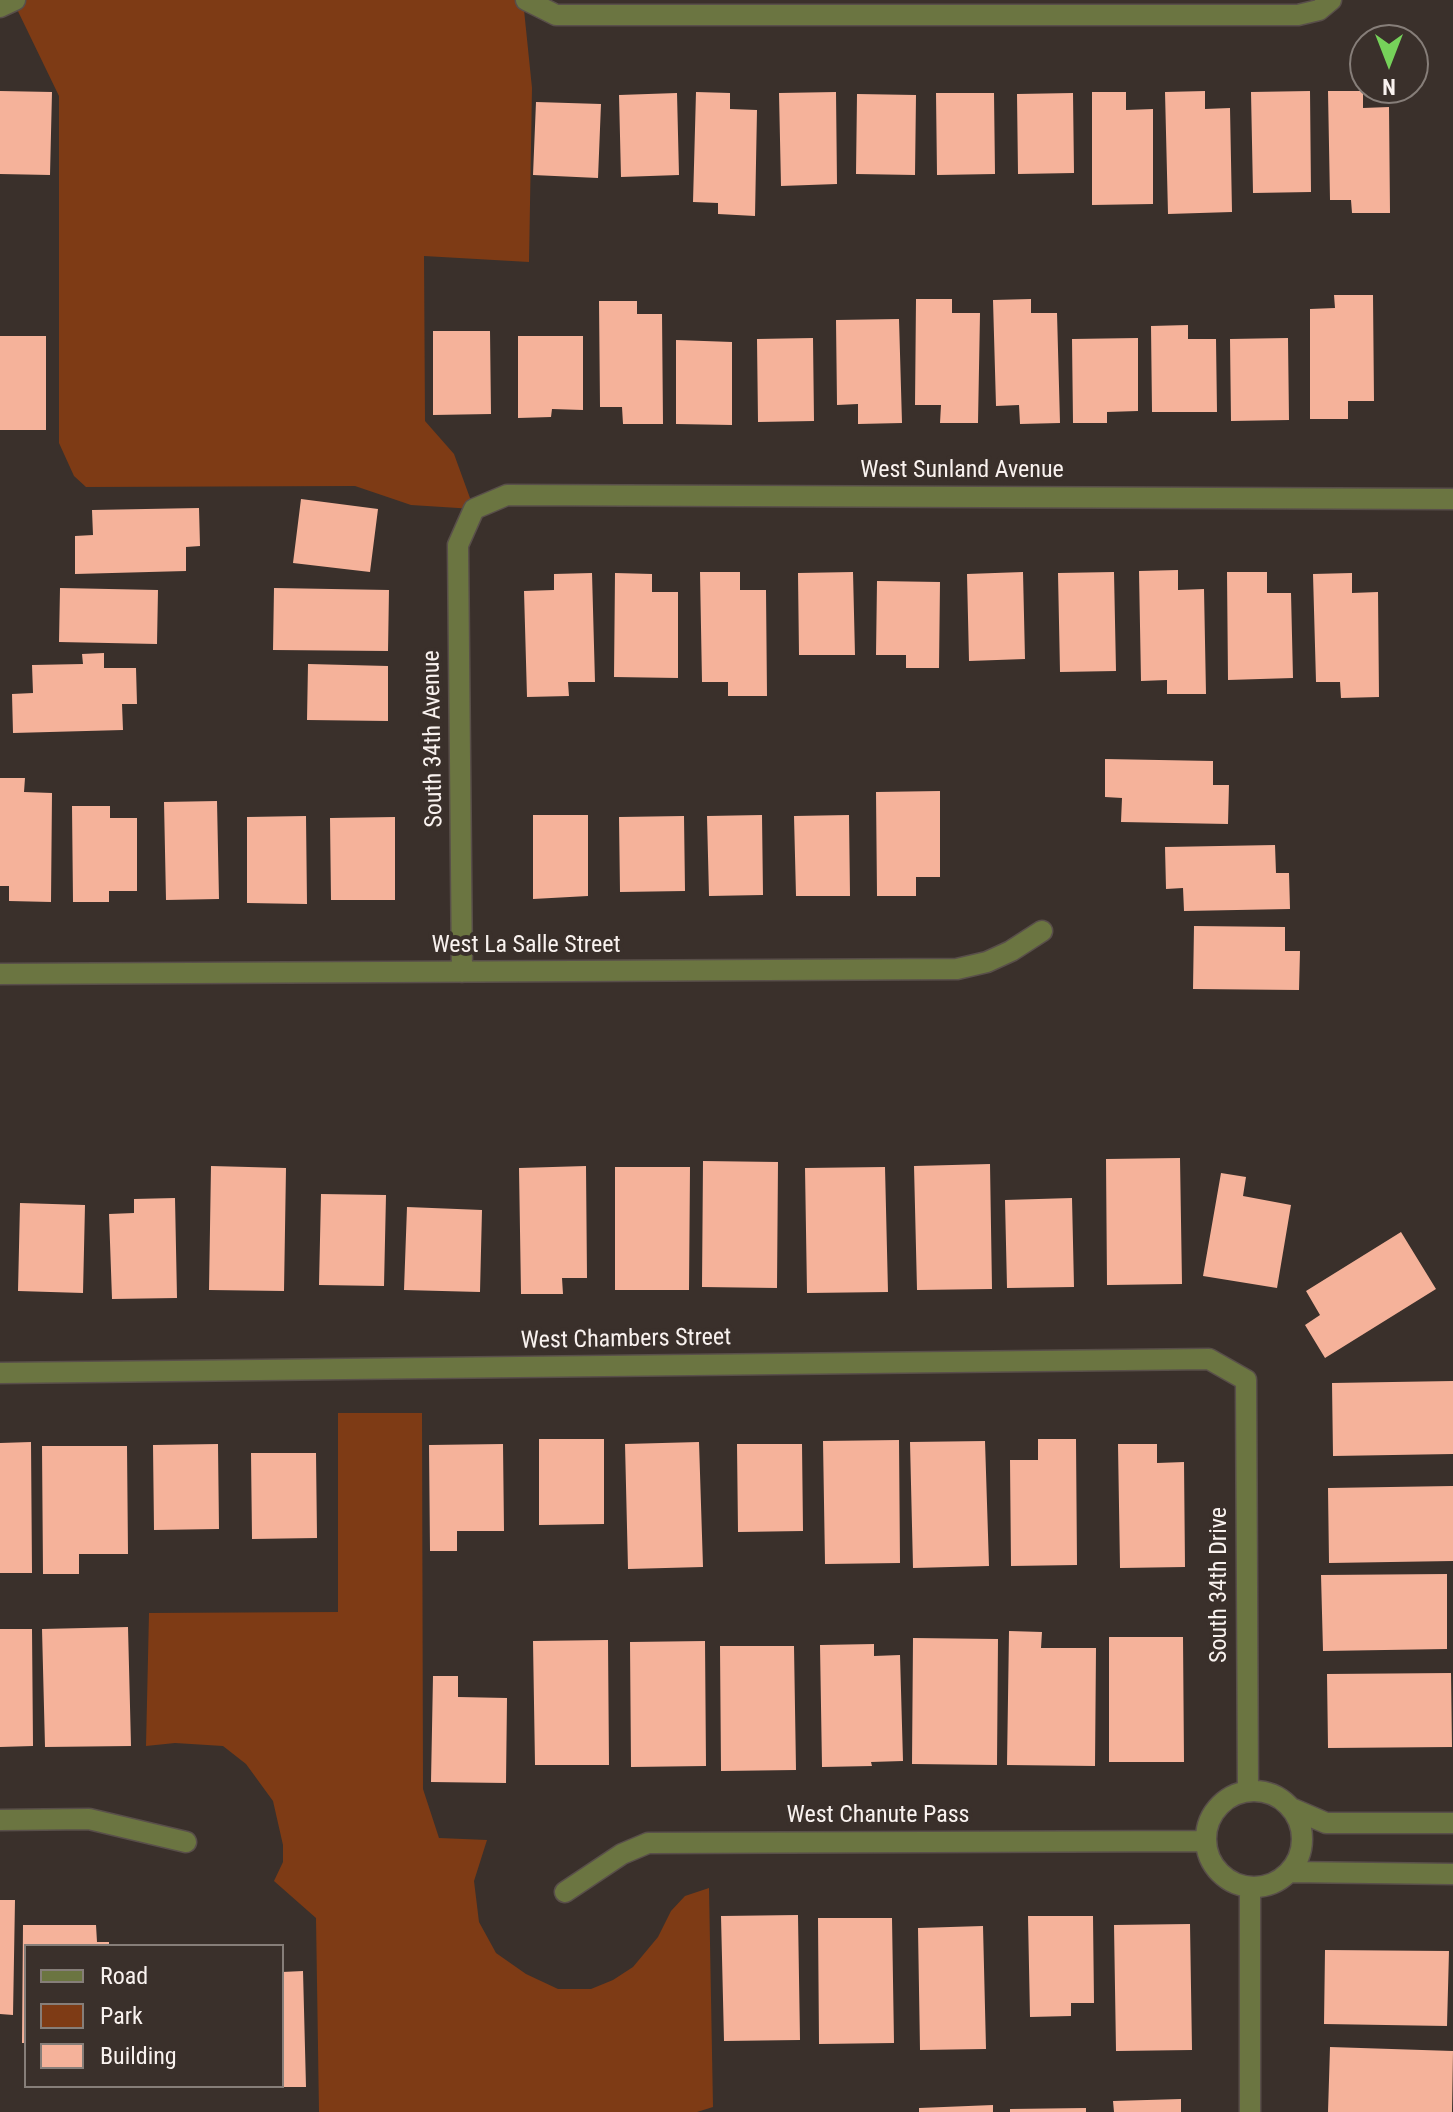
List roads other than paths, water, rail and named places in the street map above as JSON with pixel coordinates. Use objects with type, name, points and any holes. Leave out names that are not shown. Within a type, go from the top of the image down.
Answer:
[{"type":"street","points":[[526,0],[556,15],[1298,15],[1319,10],[1331,0]]},
{"type":"street","name":"West Sunland Avenue","points":[[474,509],[507,495],[1453,499]]},
{"type":"street","name":"South 34th Avenue","points":[[462,972],[458,545],[474,509]]},
{"type":"street","name":"West La Salle Street","points":[[0,974],[957,969],[987,962],[1042,931]]},
{"type":"street","name":"West Chambers Street","points":[[0,1373],[1209,1359],[1246,1380]]},
{"type":"street","name":"South 34th Drive","points":[[1246,1380],[1248,1791]]},
{"type":"street","points":[[1291,1808],[1302,1834],[1302,1848],[1289,1872],[1277,1881],[1250,1887],[1224,1877],[1214,1867],[1205,1841],[1212,1814],[1234,1795],[1248,1791],[1264,1792],[1279,1798],[1291,1808],[1326,1823],[1453,1823]]},
{"type":"street","points":[[0,1820],[89,1819],[186,1842]]},
{"type":"street","name":"West Chanute Pass","points":[[565,1892],[622,1854],[648,1843],[1205,1841]]},
{"type":"street","points":[[1289,1872],[1453,1874]]},
{"type":"street","points":[[1250,1887],[1250,2112]]}]
